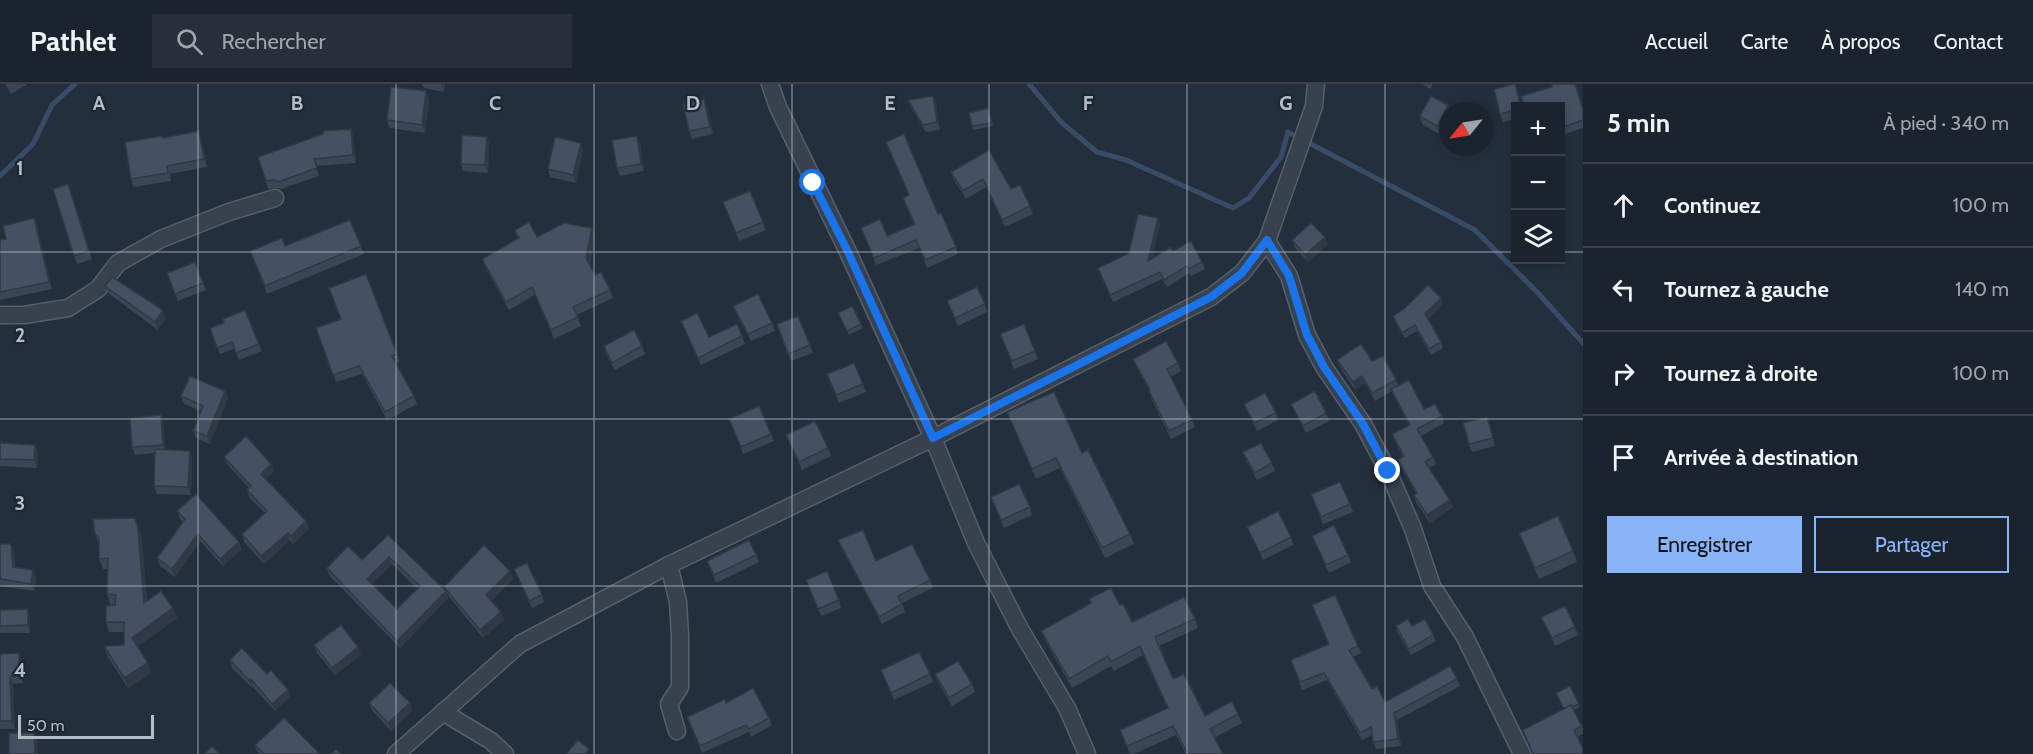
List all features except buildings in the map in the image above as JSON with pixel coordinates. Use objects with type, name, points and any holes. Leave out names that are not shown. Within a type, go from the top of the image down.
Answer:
[{"type":"street","points":[[770,84],[778,107],[848,252],[933,438],[976,543],[1020,629],[1067,708],[1087,754]]},
{"type":"street","points":[[396,754],[520,644],[669,565],[933,438],[1211,297],[1242,273],[1267,240],[1314,106],[1316,84]]},
{"type":"street","points":[[0,315],[24,315],[68,308],[98,288],[118,263],[161,239],[229,212],[275,198]]},
{"type":"street","points":[[1267,240],[1289,276],[1307,335],[1324,367],[1363,424],[1388,471],[1413,529],[1432,586],[1465,637],[1522,754]]},
{"type":"street","points":[[669,565],[678,602],[680,635],[680,687],[669,704],[677,731]]},
{"type":"street","points":[[443,712],[491,741],[505,754]]},
{"type":"waterway","points":[[0,176],[33,144],[52,105],[75,84]]},
{"type":"waterway","points":[[1029,84],[1062,123],[1097,152],[1126,160],[1233,208],[1249,198],[1281,157],[1288,132],[1475,230],[1537,292],[1583,343]]},
{"type":"route","points":[[813,183],[848,252],[933,438],[1211,297],[1242,273],[1267,240],[1289,276],[1307,335],[1324,367],[1363,424],[1388,471]]}]
